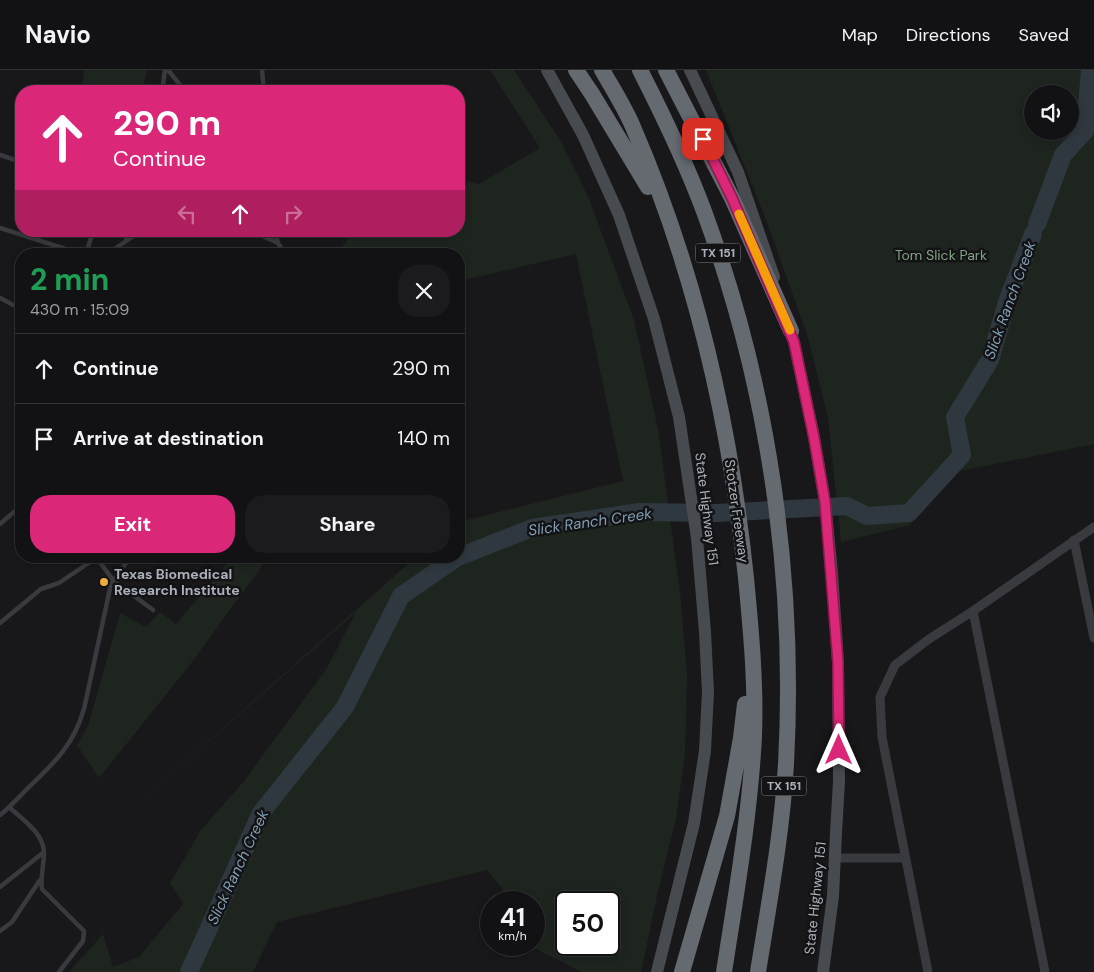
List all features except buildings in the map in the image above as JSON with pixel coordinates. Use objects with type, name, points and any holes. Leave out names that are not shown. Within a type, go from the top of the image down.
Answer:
[{"type":"highway","points":[[576,70],[672,228]]},
{"type":"highway","name":"Stotzer Freeway","points":[[602,70],[633,126],[672,228],[711,361],[730,457],[742,540],[752,637],[753,745],[747,823],[724,972]]},
{"type":"highway","name":"TX 151","points":[[640,70],[677,144],[705,214],[743,332],[768,446],[786,599],[788,709],[786,766],[778,846],[758,972]]},
{"type":"highway","points":[[666,70],[732,198],[791,331]]},
{"type":"highway","points":[[682,972],[728,816],[741,738],[752,637]]},
{"type":"main road","name":"State Highway 151","points":[[547,70],[583,135],[622,225],[654,319],[679,417],[689,481],[705,632],[708,692],[705,751],[694,824],[657,972]]},
{"type":"main road","name":"State Highway 151","points":[[690,70],[738,172],[791,331],[814,438],[825,502],[838,662],[839,734],[833,896],[823,972]]},
{"type":"street","points":[[928,972],[882,737],[880,697],[895,665],[929,639],[973,611],[1094,527]]},
{"type":"street","points":[[1074,540],[1094,638]]},
{"type":"street","points":[[973,611],[1044,972]]},
{"type":"street","points":[[835,858],[905,858]]},
{"type":"lane","points":[[163,85],[166,70]]},
{"type":"lane","points":[[166,70],[180,85]]},
{"type":"lane","points":[[262,70],[263,85]]},
{"type":"lane","points":[[0,155],[15,160]]},
{"type":"lane","points":[[0,228],[15,233]]},
{"type":"lane","points":[[28,237],[62,248]]},
{"type":"lane","points":[[124,242],[127,237]]},
{"type":"lane","points":[[116,248],[132,237]]},
{"type":"lane","points":[[265,237],[278,243]]},
{"type":"lane","points":[[276,237],[281,248]]},
{"type":"lane","points":[[0,298],[15,306]]},
{"type":"lane","points":[[0,524],[15,511]]},
{"type":"lane","points":[[0,622],[40,589],[59,583],[87,563]]},
{"type":"lane","points":[[101,563],[114,580],[153,610]]},
{"type":"lane","points":[[0,815],[55,762],[78,729],[84,709],[110,584],[126,563]]},
{"type":"lane","points":[[9,807],[38,834],[42,842],[44,851],[41,878],[42,889],[84,931],[83,941],[59,972]]},
{"type":"lane","points":[[0,887],[44,851]]},
{"type":"lane","points":[[0,932],[12,922],[41,878]]},
{"type":"green space","points":[[84,70],[147,70],[144,85],[83,85]]},
{"type":"green space","points":[[490,70],[514,70],[562,143],[589,199],[634,320],[658,429],[680,592],[687,674],[685,754],[676,818],[641,972],[582,972],[545,954],[545,891],[503,891],[487,870],[277,922],[253,972],[69,972],[103,934],[113,967],[139,957],[183,904],[170,883],[201,830],[245,780],[327,668],[356,612],[99,838],[409,563],[465,563],[465,520],[623,481],[576,254],[465,280],[465,248],[341,248],[350,237],[465,237],[465,180],[479,184],[540,148]]},
{"type":"green space","name":"Tom Slick Park","points":[[706,70],[1094,70],[1094,444],[955,472],[910,525],[841,542],[828,417],[808,337],[765,217]]},
{"type":"green space","points":[[228,563],[264,563],[189,666],[99,778],[77,745],[88,726],[120,613],[146,627],[160,612],[176,624]]},
{"type":"waterway","name":"Slick Ranch Creek","points":[[1037,224],[1063,155],[1085,131],[1090,70]]},
{"type":"waterway","name":"Slick Ranch Creek","points":[[465,554],[532,528],[640,512],[716,513],[847,506],[867,516],[909,513],[962,455],[955,417],[990,360],[1008,299],[1033,234]]},
{"type":"waterway","name":"Slick Ranch Creek","points":[[189,972],[261,813],[345,707],[401,596],[449,563]]},
{"type":"slow traffic","points":[[739,214],[790,330]]},
{"type":"place","name":"Texas Biomedical Research Institute","points":[[104,582]]},
{"type":"route","points":[[703,139],[732,198],[791,331],[794,342],[825,502],[838,662],[839,750]]}]
